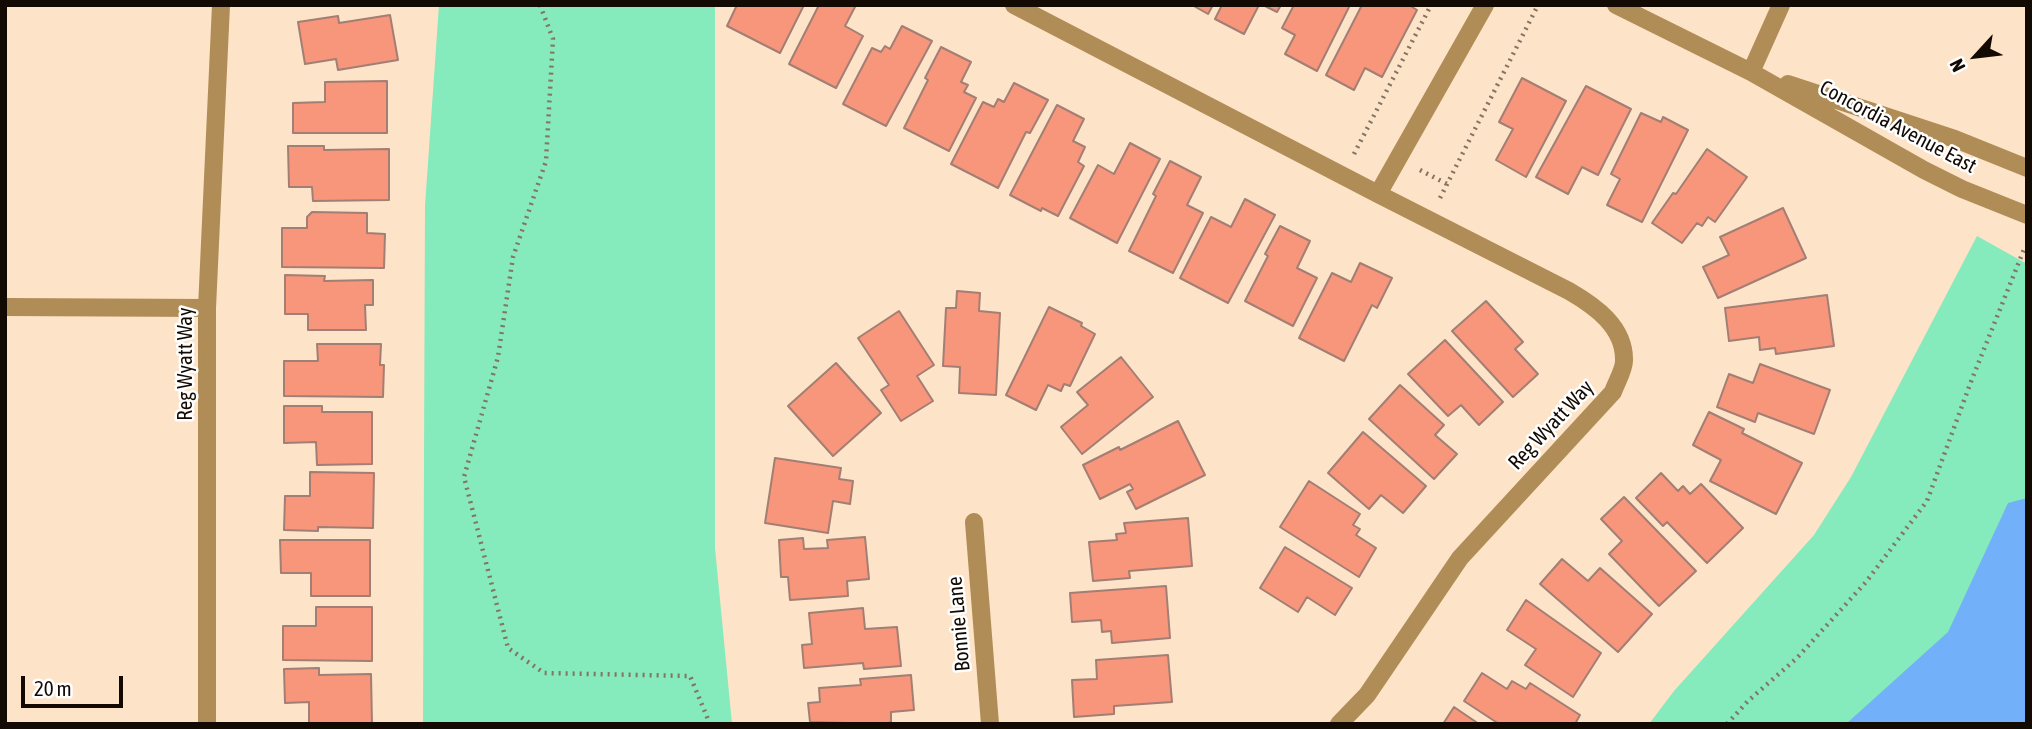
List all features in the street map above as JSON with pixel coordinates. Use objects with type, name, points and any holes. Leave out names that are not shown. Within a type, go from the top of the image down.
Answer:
[{"type":"street","name":"Reg Wyatt Way","points":[[206,724],[207,308],[221,5]]},
{"type":"street","name":"Reg Wyatt Way","points":[[1014,5],[1569,291],[1591,304],[1617,330],[1624,362],[1613,392],[1460,558],[1367,695],[1339,724]]},
{"type":"street","points":[[1378,194],[1485,5]]},
{"type":"street","name":"Concordia Avenue East","points":[[1616,5],[1751,72],[1924,170],[1962,189],[2027,215]]},
{"type":"street","points":[[1751,72],[1782,5]]},
{"type":"street","name":"Concordia Avenue East","points":[[1751,72],[1955,139],[2027,168]]},
{"type":"street","points":[[5,307],[207,308]]},
{"type":"street","name":"Bonnie Lane","points":[[974,522],[990,724]]},
{"type":"path","points":[[540,5],[553,39],[546,161],[513,257],[498,357],[464,477],[508,648],[544,673],[690,676],[710,724]]},
{"type":"path","points":[[1343,176],[1431,5]]},
{"type":"path","points":[[1429,220],[1538,5]]},
{"type":"path","points":[[1727,724],[1748,701],[1797,659],[1858,592],[1927,501],[2025,247]]},
{"type":"green space","points":[[439,5],[715,5],[715,548],[732,724],[423,724],[425,206]]},
{"type":"green space","points":[[1977,236],[2027,264],[2027,724],[1649,724],[1674,691],[1814,535],[1851,477]]},
{"type":"water","points":[[2027,498],[2027,724],[1846,724],[1948,632],[2008,503]]},
{"type":"building","points":[[737,5],[804,5],[780,53],[727,26]]},
{"type":"building","points":[[819,5],[856,5],[845,26],[863,36],[836,88],[789,64]]},
{"type":"building","points":[[1192,5],[1213,5],[1208,14]]},
{"type":"building","points":[[1222,5],[1259,5],[1244,34],[1215,19]]},
{"type":"building","points":[[1263,5],[1281,5],[1277,12]]},
{"type":"building","points":[[1294,5],[1350,5],[1317,71],[1285,54],[1295,35],[1282,28]]},
{"type":"building","points":[[1362,5],[1409,5],[1417,10],[1382,77],[1365,68],[1354,90],[1326,75]]},
{"type":"building","points":[[390,15],[398,60],[338,70],[336,59],[305,64],[298,22],[338,16],[339,23]]},
{"type":"building","points":[[902,26],[932,41],[886,126],[843,104],[872,48],[881,52],[885,46],[890,49]]},
{"type":"building","points":[[941,47],[971,62],[961,82],[968,85],[964,92],[976,98],[949,151],[904,128]]},
{"type":"building","points":[[1522,78],[1566,101],[1526,177],[1496,160],[1513,129],[1499,122]]},
{"type":"building","points":[[387,81],[387,133],[293,133],[293,103],[325,102],[325,82]]},
{"type":"building","points":[[1014,83],[1048,100],[1030,133],[1026,132],[998,188],[951,164],[983,102],[994,107],[998,99],[1004,102]]},
{"type":"building","points":[[1586,86],[1631,109],[1598,175],[1582,167],[1568,194],[1536,177]]},
{"type":"building","points":[[1057,105],[1084,119],[1073,141],[1085,147],[1078,162],[1084,166],[1058,216],[1042,208],[1041,211],[1010,195]]},
{"type":"building","points":[[1641,113],[1661,122],[1663,117],[1688,130],[1642,222],[1607,205],[1620,179],[1611,174]]},
{"type":"building","points":[[1130,143],[1160,159],[1117,243],[1070,218],[1098,165],[1114,174]]},
{"type":"building","points":[[288,146],[324,146],[324,150],[389,149],[389,200],[313,201],[312,187],[289,187]]},
{"type":"building","points":[[1707,149],[1747,177],[1715,222],[1708,217],[1702,226],[1697,223],[1682,243],[1652,223]]},
{"type":"building","points":[[1170,161],[1201,177],[1187,205],[1203,213],[1173,273],[1129,251]]},
{"type":"building","points":[[1245,199],[1275,215],[1228,303],[1180,278],[1211,217],[1231,227]]},
{"type":"building","points":[[1783,208],[1806,258],[1718,298],[1703,267],[1729,255],[1720,237]]},
{"type":"building","points":[[312,212],[367,213],[367,233],[385,234],[384,268],[282,267],[282,228],[307,228],[307,217]]},
{"type":"building","points":[[1280,226],[1310,241],[1297,268],[1317,278],[1293,326],[1245,301]]},
{"type":"building","points":[[1360,263],[1392,278],[1377,308],[1372,305],[1344,361],[1299,338],[1332,273],[1351,282]]},
{"type":"building","points":[[285,275],[325,276],[324,281],[373,280],[373,305],[365,305],[366,330],[308,330],[308,314],[285,314]]},
{"type":"building","points":[[957,291],[980,293],[979,311],[1000,313],[996,395],[959,393],[960,367],[943,366],[946,308],[956,308]]},
{"type":"building","points":[[1827,295],[1834,346],[1776,354],[1775,348],[1760,350],[1759,337],[1729,341],[1725,308]]},
{"type":"building","points":[[1486,301],[1523,342],[1515,349],[1538,374],[1513,397],[1452,331]]},
{"type":"building","points":[[1049,307],[1082,323],[1081,326],[1095,334],[1070,386],[1064,384],[1061,391],[1048,385],[1036,410],[1006,395]]},
{"type":"building","points":[[899,311],[934,365],[917,376],[933,401],[901,421],[881,390],[889,385],[858,338]]},
{"type":"building","points":[[1445,340],[1503,402],[1479,425],[1461,405],[1448,416],[1408,374]]},
{"type":"building","points":[[317,344],[381,344],[380,365],[384,365],[383,397],[284,396],[284,361],[318,361]]},
{"type":"building","points":[[1121,357],[1153,397],[1082,454],[1061,427],[1088,405],[1077,392]]},
{"type":"building","points":[[836,363],[881,413],[833,456],[788,406]]},
{"type":"building","points":[[1760,364],[1830,390],[1814,434],[1758,413],[1755,422],[1717,407],[1729,374],[1753,383]]},
{"type":"building","points":[[1400,385],[1444,425],[1435,435],[1457,454],[1434,479],[1369,419]]},
{"type":"building","points":[[284,406],[322,406],[322,412],[372,412],[372,464],[317,465],[316,442],[284,443]]},
{"type":"building","points":[[1709,412],[1744,429],[1742,433],[1802,463],[1776,514],[1710,481],[1721,460],[1693,445]]},
{"type":"building","points":[[1178,421],[1205,475],[1136,509],[1127,492],[1133,489],[1130,484],[1100,499],[1083,465]]},
{"type":"building","points":[[1363,432],[1426,486],[1403,513],[1381,495],[1369,509],[1328,473]]},
{"type":"building","points":[[775,458],[841,468],[839,479],[853,481],[850,504],[833,501],[828,533],[765,523]]},
{"type":"building","points":[[310,472],[374,473],[373,528],[318,527],[318,531],[284,530],[285,496],[310,496]]},
{"type":"building","points":[[1661,473],[1678,491],[1683,486],[1690,494],[1701,484],[1743,528],[1707,563],[1667,522],[1663,526],[1636,498]]},
{"type":"building","points":[[1309,481],[1360,514],[1353,525],[1360,529],[1356,535],[1376,548],[1359,577],[1280,527]]},
{"type":"building","points":[[1624,497],[1696,571],[1659,606],[1609,554],[1622,541],[1601,519]]},
{"type":"building","points":[[1188,518],[1192,566],[1129,571],[1130,578],[1093,581],[1089,542],[1117,540],[1116,534],[1126,533],[1124,523]]},
{"type":"building","points":[[865,537],[869,579],[847,581],[848,596],[790,600],[788,577],[781,577],[779,540],[803,538],[804,549],[828,548],[827,540]]},
{"type":"building","points":[[280,540],[370,540],[370,596],[311,596],[311,573],[281,573]]},
{"type":"building","points":[[1285,547],[1352,588],[1335,615],[1307,597],[1298,612],[1260,588]]},
{"type":"building","points":[[1562,559],[1588,581],[1600,568],[1652,614],[1618,652],[1540,584]]},
{"type":"building","points":[[1166,586],[1170,638],[1112,643],[1111,631],[1102,632],[1101,620],[1072,622],[1070,593]]},
{"type":"building","points":[[1526,600],[1601,653],[1573,697],[1525,665],[1536,649],[1507,630]]},
{"type":"building","points":[[316,607],[372,607],[372,661],[283,660],[283,626],[316,626]]},
{"type":"building","points":[[863,608],[865,629],[897,627],[901,666],[864,669],[863,663],[804,668],[802,645],[812,644],[809,613]]},
{"type":"building","points":[[1168,655],[1172,702],[1114,706],[1114,714],[1074,717],[1072,680],[1097,679],[1096,660]]},
{"type":"building","points":[[319,668],[319,675],[371,674],[372,724],[309,724],[309,702],[285,703],[284,669]]},
{"type":"building","points":[[1482,673],[1507,689],[1512,681],[1526,689],[1530,683],[1580,715],[1575,724],[1499,724],[1464,701]]},
{"type":"building","points":[[911,675],[914,710],[891,712],[891,722],[810,722],[808,703],[820,702],[819,688],[861,685],[860,679]]},
{"type":"building","points":[[1454,707],[1479,724],[1443,724]]}]
